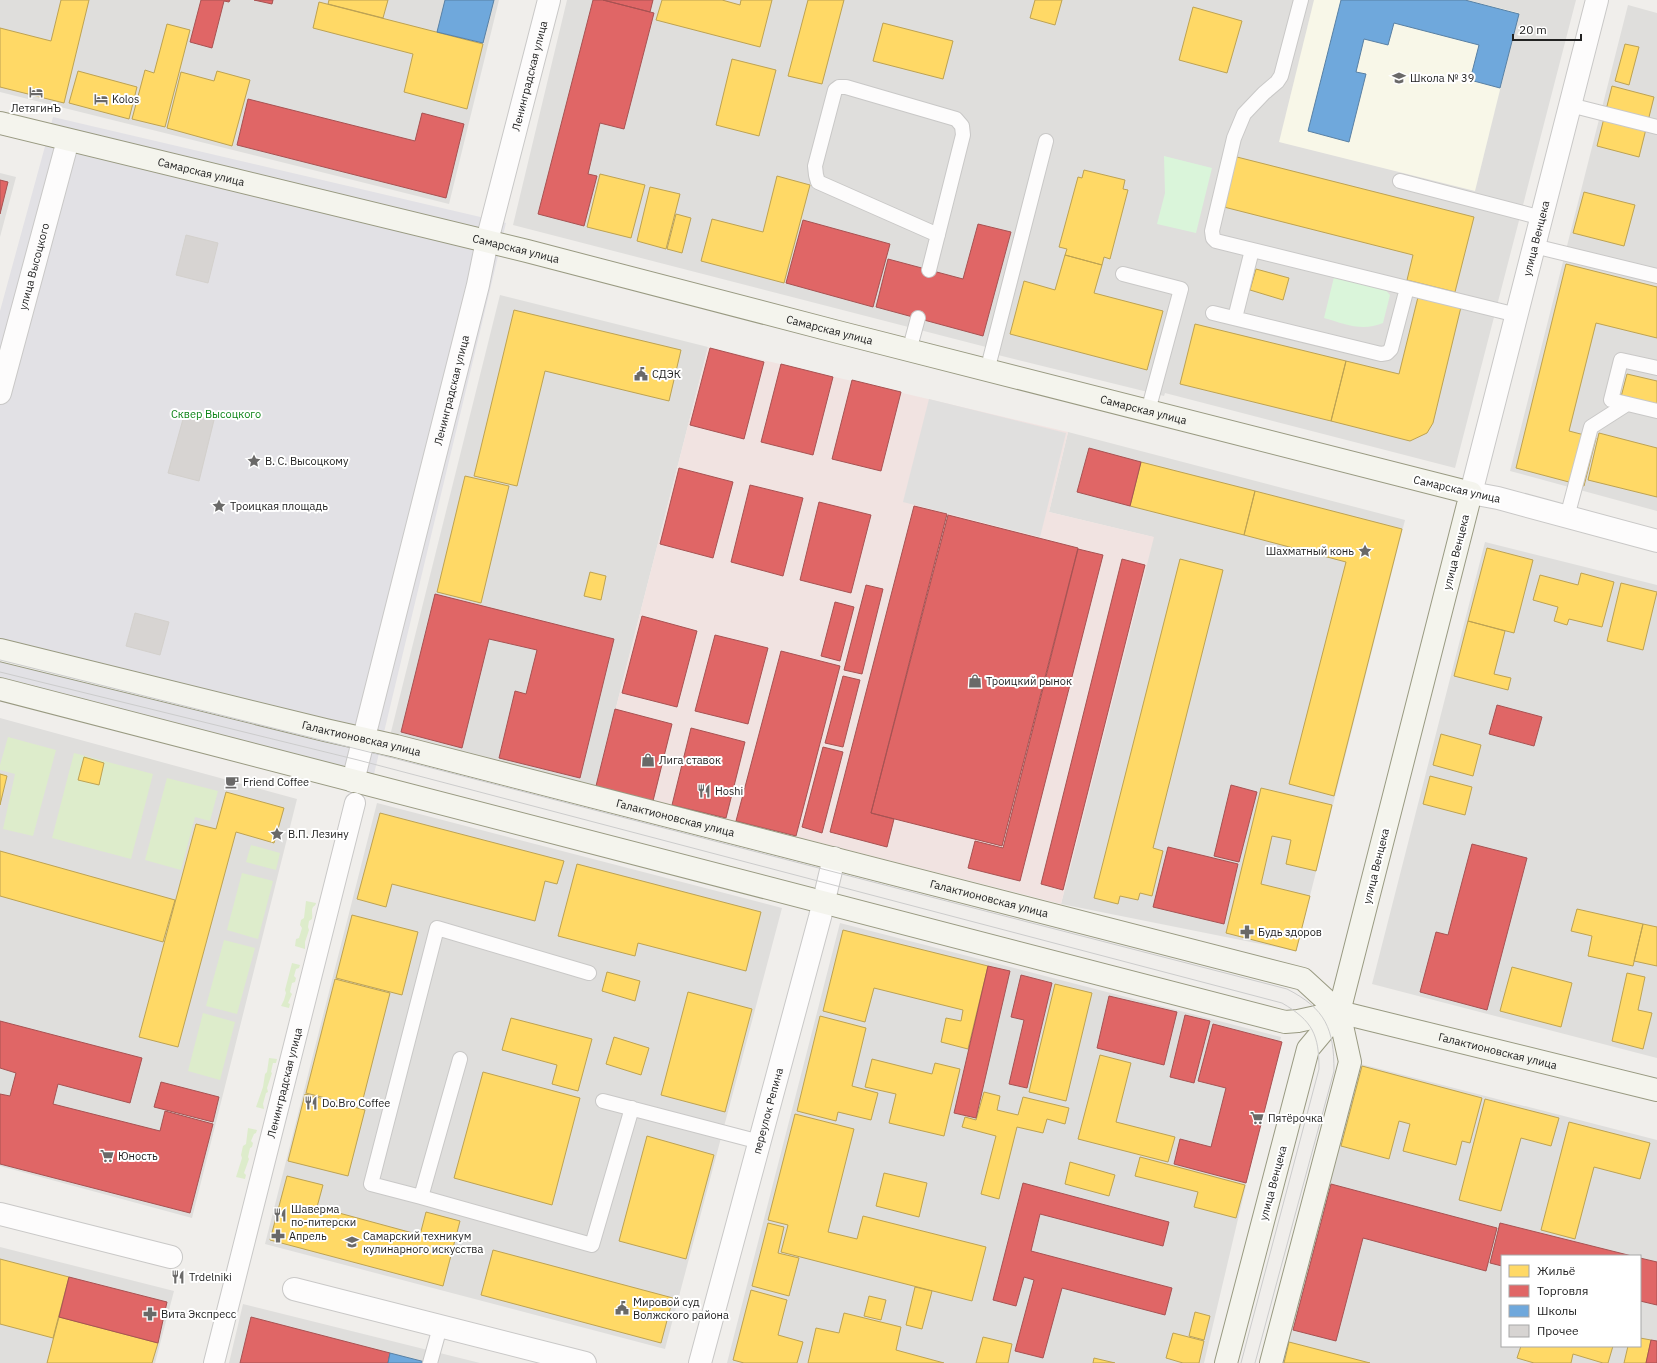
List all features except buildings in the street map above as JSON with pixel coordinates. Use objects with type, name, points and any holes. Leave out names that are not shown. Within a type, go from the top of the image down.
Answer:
[{"type":"main road","name":"Самарская улица","points":[[0,123],[487,241],[910,351],[1471,493]]},
{"type":"main road","name":"улица Венцека","points":[[1226,1363],[1308,1050],[1339,1012],[1471,493]]},
{"type":"main road","name":"Галактионовская улица","points":[[0,650],[363,738],[1303,979],[1339,1012]]},
{"type":"main road","name":"Галактионовская улица","points":[[0,689],[1286,1022],[1298,1021],[1339,1012],[1657,1090]]},
{"type":"main road","name":"улица Венцека","points":[[1271,1363],[1350,1062],[1339,1012]]},
{"type":"street","name":"Ленинградская улица","points":[[353,780],[474,300],[487,241],[549,0]]},
{"type":"street","name":"улица Венцека","points":[[1471,493],[1597,0]]},
{"type":"street","name":"улица Высоцкого","points":[[0,393],[68,140]]},
{"type":"street","name":"Самарская улица","points":[[1471,493],[1498,498],[1657,541]]},
{"type":"street","name":"Ленинградская улица","points":[[214,1363],[355,803]]},
{"type":"street","name":"переулок Репина","points":[[700,1363],[824,902],[834,858]]},
{"type":"street","points":[[0,1214],[171,1257]]},
{"type":"street","points":[[294,1289],[585,1363]]},
{"type":"lane","points":[[1301,0],[1281,76],[1277,82],[1244,114],[1234,138],[1212,231],[1213,238],[1216,241],[1517,315]]},
{"type":"lane","points":[[929,270],[938,235],[963,135],[962,126],[956,119],[846,87],[839,87],[835,90],[816,166],[818,182],[938,235]]},
{"type":"lane","points":[[1570,105],[1657,127]]},
{"type":"lane","points":[[987,370],[1046,140]]},
{"type":"lane","points":[[1400,181],[1542,218]]},
{"type":"lane","points":[[1534,246],[1657,276]]},
{"type":"lane","points":[[1235,318],[1252,250]]},
{"type":"lane","points":[[1123,274],[1181,289],[1148,411]]},
{"type":"lane","points":[[1213,312],[1381,354],[1387,353],[1391,349],[1408,288]]},
{"type":"lane","points":[[910,351],[918,318]]},
{"type":"lane","points":[[1657,368],[1621,360],[1611,400],[1657,411]]},
{"type":"lane","points":[[1567,517],[1591,427],[1627,404]]},
{"type":"lane","points":[[589,973],[437,928],[371,1184],[592,1245],[632,1108]]},
{"type":"lane","points":[[421,1197],[460,1059]]},
{"type":"lane","points":[[603,1101],[760,1142]]},
{"type":"lane","points":[[430,1363],[440,1327]]},
{"type":"shaded area","points":[[0,0],[499,0],[449,204],[0,92]]},
{"type":"shaded area","points":[[567,0],[1576,0],[1455,468],[1165,393],[1164,396],[986,352],[986,347],[513,225]]},
{"type":"shaded area","name":"Школа № 39","points":[[1314,0],[1467,0],[1519,13],[1475,191],[1279,142]]},
{"type":"shaded area","points":[[1628,5],[1657,13],[1657,511],[1510,471]]},
{"type":"shaded area","name":"Троицкая площадь","points":[[53,117],[506,223],[369,795],[0,701],[0,311]]},
{"type":"shaded area","points":[[0,173],[16,177],[0,237]]},
{"type":"shaded area","points":[[500,295],[708,347],[596,786],[390,736]]},
{"type":"shaded area","points":[[708,347],[1068,432],[1049,512],[1154,537],[1061,904],[596,786]]},
{"type":"shaded area","points":[[929,399],[1066,433],[1040,537],[903,502]]},
{"type":"shaded area","points":[[1068,432],[1405,520],[1296,951],[1061,904],[1153,537],[1049,512]]},
{"type":"shaded area","points":[[1485,542],[1657,585],[1657,1058],[1372,984]]},
{"type":"shaded area","points":[[0,718],[297,799],[192,1218],[0,1166]]},
{"type":"shaded area","points":[[377,803],[782,908],[665,1349],[265,1244]]},
{"type":"shaded area","points":[[840,923],[1281,1037],[1204,1363],[727,1363]]},
{"type":"shaded area","points":[[1357,1063],[1657,1140],[1657,1363],[1275,1363]]},
{"type":"shaded area","points":[[0,1247],[174,1291],[155,1363],[0,1363]]},
{"type":"shaded area","points":[[243,1304],[480,1363],[229,1363]]},
{"type":"green space","points":[[1164,156],[1212,168],[1196,233],[1157,224],[1165,193]]},
{"type":"green space","points":[[1335,273],[1381,285],[1390,295],[1383,323],[1375,326],[1361,327],[1346,325],[1324,318]]},
{"type":"green space","points":[[8,737],[56,750],[33,836],[3,829],[15,774],[0,770]]},
{"type":"green space","points":[[74,753],[153,774],[131,859],[52,838]]},
{"type":"green space","points":[[167,778],[218,791],[210,821],[195,817],[181,870],[145,860]]},
{"type":"green space","points":[[251,845],[280,853],[276,870],[246,862]]},
{"type":"green space","points":[[242,873],[273,881],[258,939],[227,930]]},
{"type":"green space","points":[[306,901],[316,903],[312,908],[312,919],[309,921],[309,930],[305,942],[305,949],[295,946],[296,939],[299,938],[302,928],[300,925],[301,920],[304,918]]},
{"type":"green space","points":[[224,940],[255,948],[237,1014],[206,1006]]},
{"type":"green space","points":[[292,963],[300,965],[299,968],[296,969],[294,976],[296,978],[295,982],[292,983],[290,992],[292,994],[288,1003],[290,1004],[289,1008],[281,1006],[286,993],[285,990]]},
{"type":"green space","points":[[203,1013],[235,1022],[220,1080],[188,1071]]},
{"type":"green space","points":[[269,1058],[277,1059],[276,1063],[273,1063],[272,1073],[267,1088],[268,1092],[266,1093],[263,1104],[264,1109],[256,1107],[263,1087],[265,1074],[267,1072]]},
{"type":"green space","points":[[248,1128],[257,1130],[251,1141],[253,1143],[252,1147],[250,1148],[249,1159],[244,1173],[246,1175],[245,1179],[236,1177],[242,1158],[241,1155],[243,1146],[246,1144]]},
{"type":"tram line","points":[[0,660],[393,758],[1287,989],[1311,1004],[1325,1022],[1332,1043],[1334,1071],[1255,1363]]},
{"type":"tram line","points":[[0,672],[358,760],[1282,1003],[1301,1016],[1312,1030],[1318,1047],[1319,1069],[1241,1363]]},
{"type":"place","name":"Школа № 39","points":[[1399,78]]},
{"type":"place","name":"ЛетягинЪ","points":[[36,92]]},
{"type":"place","name":"Kolos","points":[[101,99]]},
{"type":"place","name":"СДЭК","points":[[641,374]]},
{"type":"place","name":"В. С. Высоцкому","points":[[254,461]]},
{"type":"place","name":"Троицкая площадь","points":[[219,506]]},
{"type":"place","name":"Шахматный конь","points":[[1365,551]]},
{"type":"place","name":"Троицкий рынок","points":[[975,681]]},
{"type":"place","name":"Лига ставок","points":[[648,760]]},
{"type":"place","name":"Friend Coffee","points":[[232,782]]},
{"type":"place","name":"Hoshi","points":[[704,791]]},
{"type":"place","name":"В.П. Лезину","points":[[277,834]]},
{"type":"place","name":"Будь здоров","points":[[1247,932]]},
{"type":"place","name":"Do.Bro Coffee","points":[[311,1103]]},
{"type":"place","name":"Пятёрочка","points":[[1257,1118]]},
{"type":"place","name":"Юность","points":[[107,1156]]},
{"type":"place","name":"Шаверма по-питерски","points":[[280,1215]]},
{"type":"place","name":"Апрель","points":[[278,1236]]},
{"type":"place","name":"Самарский техникум кулинарного искусства","points":[[352,1242]]},
{"type":"place","name":"Trdelniki","points":[[178,1277]]},
{"type":"place","name":"Мировой суд Волжского района","points":[[622,1308]]},
{"type":"place","name":"Вита Экспресс","points":[[150,1314]]},
{"type":"park label","name":"Сквер Высоцкого","points":[[216,414]]}]
